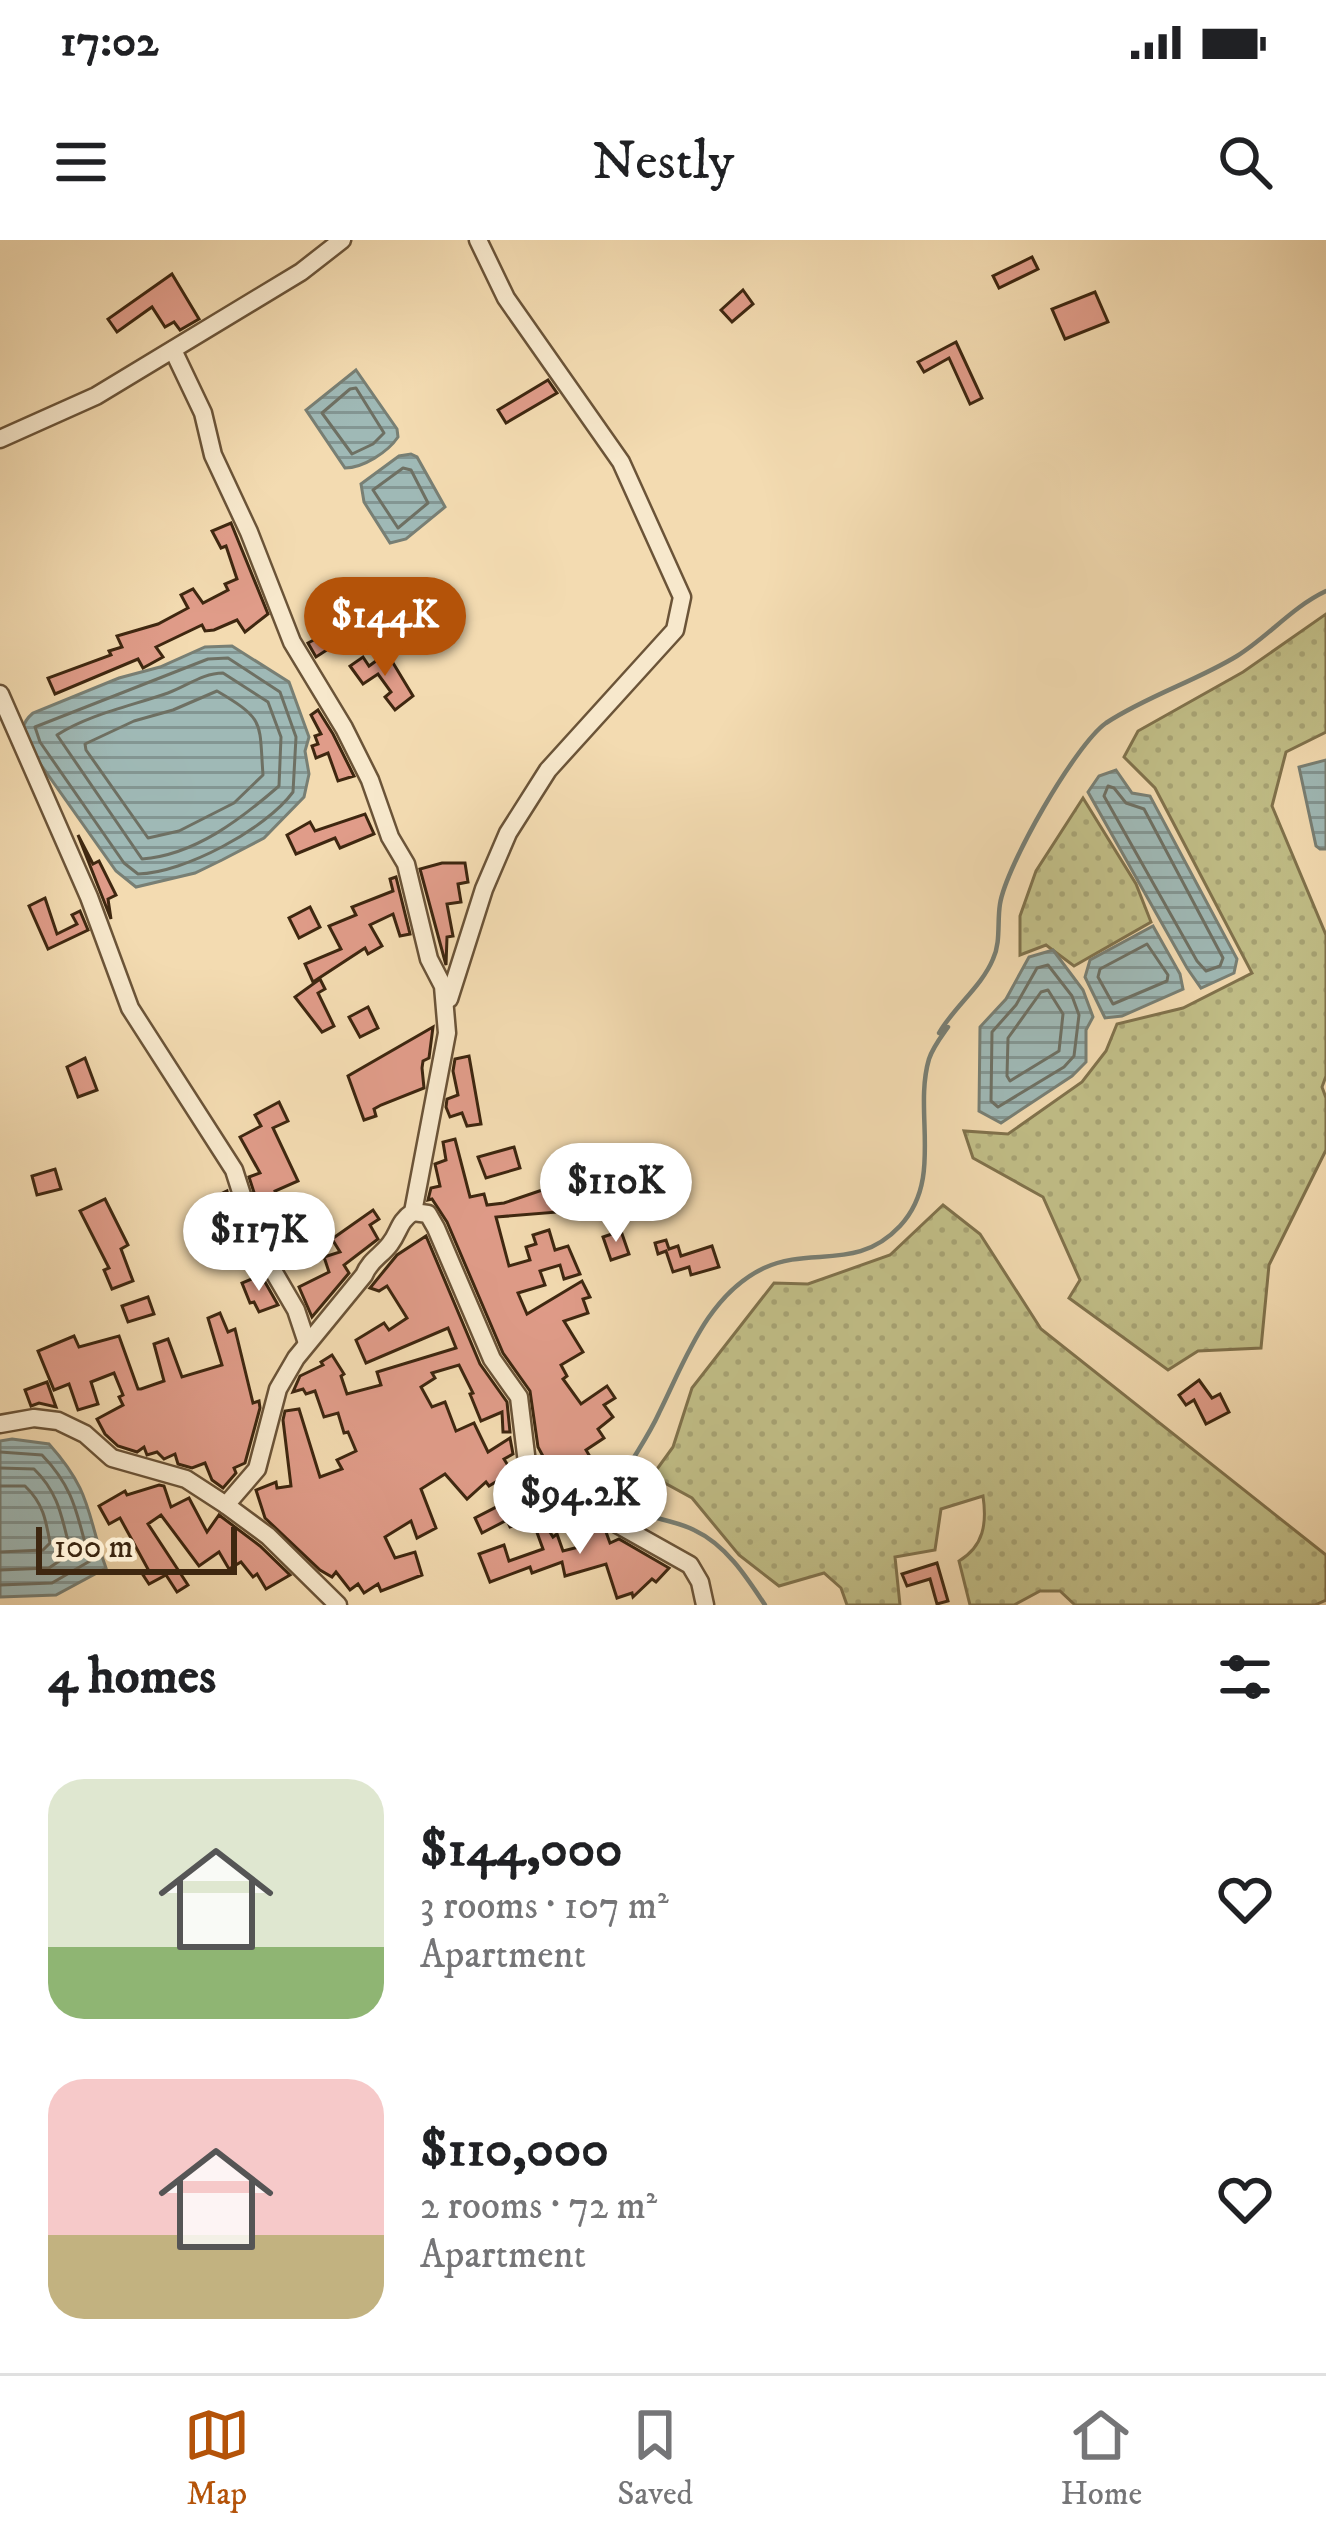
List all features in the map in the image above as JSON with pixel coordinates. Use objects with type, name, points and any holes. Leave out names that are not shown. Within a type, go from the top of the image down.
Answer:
[{"type":"street","points":[[0,439],[96,396],[302,272],[342,240]]},
{"type":"street","points":[[446,1007],[484,889],[508,833],[548,770],[675,630],[682,597],[621,462],[506,298],[478,240]]},
{"type":"street","points":[[173,350],[292,642],[344,728],[406,864],[429,959],[443,986],[447,1033],[413,1212]]},
{"type":"street","points":[[0,694],[111,948],[130,1008],[234,1170],[258,1245],[296,1310],[307,1343]]},
{"type":"street","points":[[226,1505],[257,1469],[278,1389],[307,1343],[369,1263],[392,1242],[399,1221],[413,1212],[428,1214],[492,1358],[519,1397],[527,1463],[546,1495],[585,1506],[690,1565],[705,1605]]},
{"type":"street","points":[[0,1424],[34,1418],[58,1421],[85,1434],[112,1458],[186,1479],[268,1536],[338,1605]]},
{"type":"shaded area","points":[[1326,614],[1326,732],[1286,752],[1272,806],[1326,935],[1326,1076],[1322,1087],[1326,1150],[1269,1265],[1261,1348],[1198,1351],[1168,1370],[1069,1298],[1080,1280],[1043,1197],[973,1158],[964,1131],[1008,1134],[1082,1082],[1106,1051],[1117,1024],[1183,1008],[1252,973],[1155,788],[1124,757],[1138,731],[1243,672]]},
{"type":"shaded area","points":[[1083,798],[1136,884],[1151,922],[1074,966],[1046,945],[1020,955],[1020,916],[1036,871]]},
{"type":"shaded area","points":[[943,1205],[980,1234],[1041,1329],[1326,1555],[1326,1600],[1315,1605],[1075,1605],[1060,1591],[1040,1591],[1014,1605],[970,1605],[959,1561],[982,1533],[983,1496],[941,1509],[935,1550],[895,1557],[900,1605],[847,1605],[841,1588],[824,1573],[779,1586],[739,1555],[692,1498],[652,1476],[673,1447],[692,1388],[774,1283],[808,1284],[890,1255]]},
{"type":"water","points":[[356,370],[398,437],[374,458],[345,468],[306,410]]},
{"type":"water","points":[[411,454],[445,507],[406,539],[390,543],[364,502],[361,484],[399,456]]},
{"type":"water","points":[[232,646],[289,682],[309,737],[304,797],[264,838],[195,873],[136,887],[116,871],[29,748],[24,725],[33,713],[119,678],[205,647]]},
{"type":"water","points":[[1326,760],[1326,849],[1320,849],[1299,767]]},
{"type":"water","points":[[1116,770],[1132,793],[1150,796],[1237,959],[1234,973],[1201,988],[1187,968],[1088,792],[1099,776]]},
{"type":"water","points":[[1153,926],[1180,974],[1183,989],[1122,1016],[1105,1018],[1085,977],[1090,960]]},
{"type":"water","points":[[1053,950],[1083,990],[1093,1017],[1086,1030],[1086,1062],[1001,1123],[979,1111],[980,1027],[1006,999],[1029,957]]},
{"type":"water","points":[[0,1441],[49,1444],[63,1461],[86,1503],[106,1568],[56,1595],[0,1597]]},
{"type":"building","points":[[1032,257],[1038,269],[999,288],[993,276]]},
{"type":"building","points":[[172,274],[199,319],[180,330],[174,322],[165,327],[152,307],[117,332],[108,319]]},
{"type":"building","points":[[743,290],[753,304],[732,322],[721,310]]},
{"type":"building","points":[[1095,292],[1108,322],[1065,339],[1052,309]]},
{"type":"building","points":[[956,342],[982,398],[970,404],[949,358],[924,372],[918,362]]},
{"type":"building","points":[[548,380],[557,393],[506,423],[498,410]]},
{"type":"building","points":[[231,523],[268,614],[245,632],[237,620],[214,630],[205,631],[202,625],[156,647],[163,657],[143,668],[138,659],[55,694],[48,678],[111,655],[109,651],[122,647],[117,636],[158,624],[188,608],[181,595],[193,589],[203,603],[228,590],[225,584],[237,579],[226,546],[221,548],[212,531]]},
{"type":"building","points":[[378,592],[387,605],[406,592],[420,610],[407,620],[401,611],[386,622],[368,599]]},
{"type":"building","points":[[344,601],[357,620],[348,626],[353,633],[316,657],[308,643],[338,627],[328,612]]},
{"type":"building","points":[[387,653],[413,696],[395,710],[385,697],[391,692],[378,674],[363,684],[350,666],[363,657],[369,666]]},
{"type":"building","points":[[318,710],[354,776],[338,781],[328,753],[316,758],[312,746],[321,734],[311,715]]},
{"type":"building","points":[[365,814],[374,834],[340,848],[335,838],[296,854],[287,835],[310,822],[315,831]]},
{"type":"building","points":[[78,835],[93,864],[99,861],[116,895],[108,899],[111,919]]},
{"type":"building","points":[[465,863],[468,882],[458,884],[461,902],[447,904],[453,936],[447,937],[446,965],[420,869]]},
{"type":"building","points":[[396,877],[410,934],[400,936],[393,914],[370,925],[382,946],[368,954],[365,948],[313,982],[305,964],[341,949],[329,926],[356,915],[352,907],[393,891],[390,879]]},
{"type":"building","points":[[45,898],[57,934],[77,924],[72,915],[80,911],[88,930],[48,949],[29,906]]},
{"type":"building","points":[[310,907],[320,927],[299,938],[289,918]]},
{"type":"building","points":[[320,979],[325,989],[318,993],[334,1026],[322,1032],[295,997]]},
{"type":"building","points":[[368,1007],[378,1028],[360,1037],[349,1017]]},
{"type":"building","points":[[433,1027],[429,1058],[423,1061],[424,1088],[381,1105],[374,1109],[376,1116],[364,1120],[348,1076]]},
{"type":"building","points":[[469,1056],[481,1124],[467,1126],[462,1113],[450,1117],[446,1107],[447,1099],[458,1095],[455,1059]]},
{"type":"building","points":[[85,1058],[97,1090],[78,1097],[67,1067]]},
{"type":"building","points":[[279,1102],[288,1121],[273,1128],[298,1181],[275,1191],[283,1213],[272,1216],[261,1214],[249,1177],[260,1173],[240,1137],[261,1126],[255,1115]]},
{"type":"building","points":[[455,1139],[470,1197],[484,1194],[487,1205],[504,1203],[563,1183],[568,1198],[555,1202],[558,1212],[496,1217],[509,1266],[530,1260],[526,1247],[536,1244],[533,1235],[549,1230],[555,1250],[568,1246],[580,1274],[564,1279],[560,1265],[540,1271],[545,1285],[518,1293],[527,1314],[582,1281],[590,1297],[583,1299],[588,1313],[564,1321],[583,1352],[561,1365],[567,1376],[563,1379],[581,1404],[607,1386],[615,1398],[604,1405],[613,1417],[598,1429],[604,1438],[586,1450],[595,1465],[558,1484],[538,1447],[530,1391],[503,1353],[447,1222],[432,1199],[428,1200],[431,1188],[440,1186],[435,1164],[446,1160],[443,1142]]},
{"type":"building","points":[[514,1147],[520,1168],[486,1178],[478,1157]]},
{"type":"building","points":[[55,1169],[61,1189],[37,1195],[32,1176]]},
{"type":"building","points":[[227,1191],[235,1222],[213,1223],[206,1201]]},
{"type":"building","points":[[105,1199],[128,1245],[121,1249],[133,1281],[112,1289],[104,1270],[109,1268],[80,1211]]},
{"type":"building","points":[[373,1210],[379,1219],[370,1225],[378,1239],[344,1265],[349,1273],[312,1317],[299,1287],[329,1272],[324,1257],[340,1252],[332,1239]]},
{"type":"building","points":[[621,1231],[629,1254],[611,1260],[603,1237]]},
{"type":"building","points":[[426,1236],[480,1364],[507,1402],[510,1432],[503,1432],[502,1412],[481,1421],[459,1365],[432,1373],[435,1378],[421,1387],[432,1407],[445,1402],[456,1431],[474,1423],[488,1452],[510,1438],[513,1454],[504,1459],[512,1472],[489,1486],[486,1482],[467,1499],[445,1474],[421,1489],[436,1528],[417,1538],[411,1521],[385,1537],[395,1558],[415,1552],[422,1575],[381,1591],[378,1584],[364,1593],[358,1584],[350,1590],[336,1572],[332,1577],[320,1570],[265,1518],[256,1490],[276,1482],[277,1488],[291,1486],[285,1411],[299,1409],[320,1477],[342,1469],[337,1460],[356,1451],[338,1413],[324,1417],[315,1391],[293,1392],[300,1376],[332,1355],[344,1374],[347,1394],[381,1385],[377,1372],[456,1348],[448,1328],[366,1363],[356,1340],[384,1323],[389,1330],[407,1318],[387,1286],[379,1291],[370,1288],[397,1255]]},
{"type":"building","points":[[666,1240],[669,1249],[678,1246],[681,1256],[712,1246],[719,1267],[691,1275],[689,1267],[673,1272],[666,1251],[658,1254],[655,1243]]},
{"type":"building","points":[[261,1275],[278,1305],[259,1312],[242,1283]]},
{"type":"building","points":[[148,1297],[154,1314],[128,1322],[122,1306]]},
{"type":"building","points":[[220,1313],[228,1332],[235,1329],[253,1403],[259,1401],[260,1408],[245,1463],[234,1468],[236,1473],[223,1488],[212,1480],[205,1463],[192,1468],[178,1464],[175,1454],[164,1459],[157,1452],[147,1455],[144,1447],[137,1452],[118,1446],[97,1419],[123,1405],[114,1373],[91,1382],[98,1404],[78,1410],[69,1384],[54,1390],[38,1351],[74,1336],[79,1347],[119,1336],[141,1389],[164,1381],[154,1344],[168,1339],[182,1377],[222,1365],[208,1318]]},
{"type":"building","points":[[1199,1380],[1212,1398],[1220,1394],[1229,1412],[1206,1424],[1194,1400],[1186,1405],[1179,1395]]},
{"type":"building","points":[[47,1382],[56,1407],[31,1406],[25,1390]]},
{"type":"building","points":[[164,1486],[171,1507],[189,1498],[207,1532],[219,1515],[290,1575],[266,1589],[241,1562],[229,1569],[219,1552],[199,1566],[161,1515],[148,1524],[188,1585],[177,1592],[166,1575],[149,1584],[143,1575],[149,1571],[120,1518],[109,1524],[99,1506],[125,1491],[127,1495]]},
{"type":"building","points":[[512,1499],[526,1522],[510,1527],[507,1520],[482,1533],[475,1518]]},
{"type":"building","points":[[532,1503],[553,1537],[557,1534],[563,1551],[583,1546],[575,1524],[566,1528],[559,1515],[581,1518],[606,1532],[610,1543],[619,1539],[669,1568],[633,1597],[632,1593],[617,1598],[606,1564],[565,1576],[562,1562],[532,1573],[530,1567],[490,1582],[479,1554],[504,1545],[509,1561],[543,1549],[527,1505]]},
{"type":"building","points":[[937,1563],[948,1601],[937,1604],[930,1579],[907,1586],[902,1574]]},
{"type":"waterway","points":[[765,1605],[716,1544],[686,1527],[631,1509],[621,1491],[627,1469],[700,1331],[727,1295],[764,1268],[867,1249],[900,1226],[921,1188],[925,1080],[931,1055],[948,1027],[939,1033],[945,1023],[993,959],[1005,886],[1060,780],[1106,723],[1237,656],[1326,591]]}]
